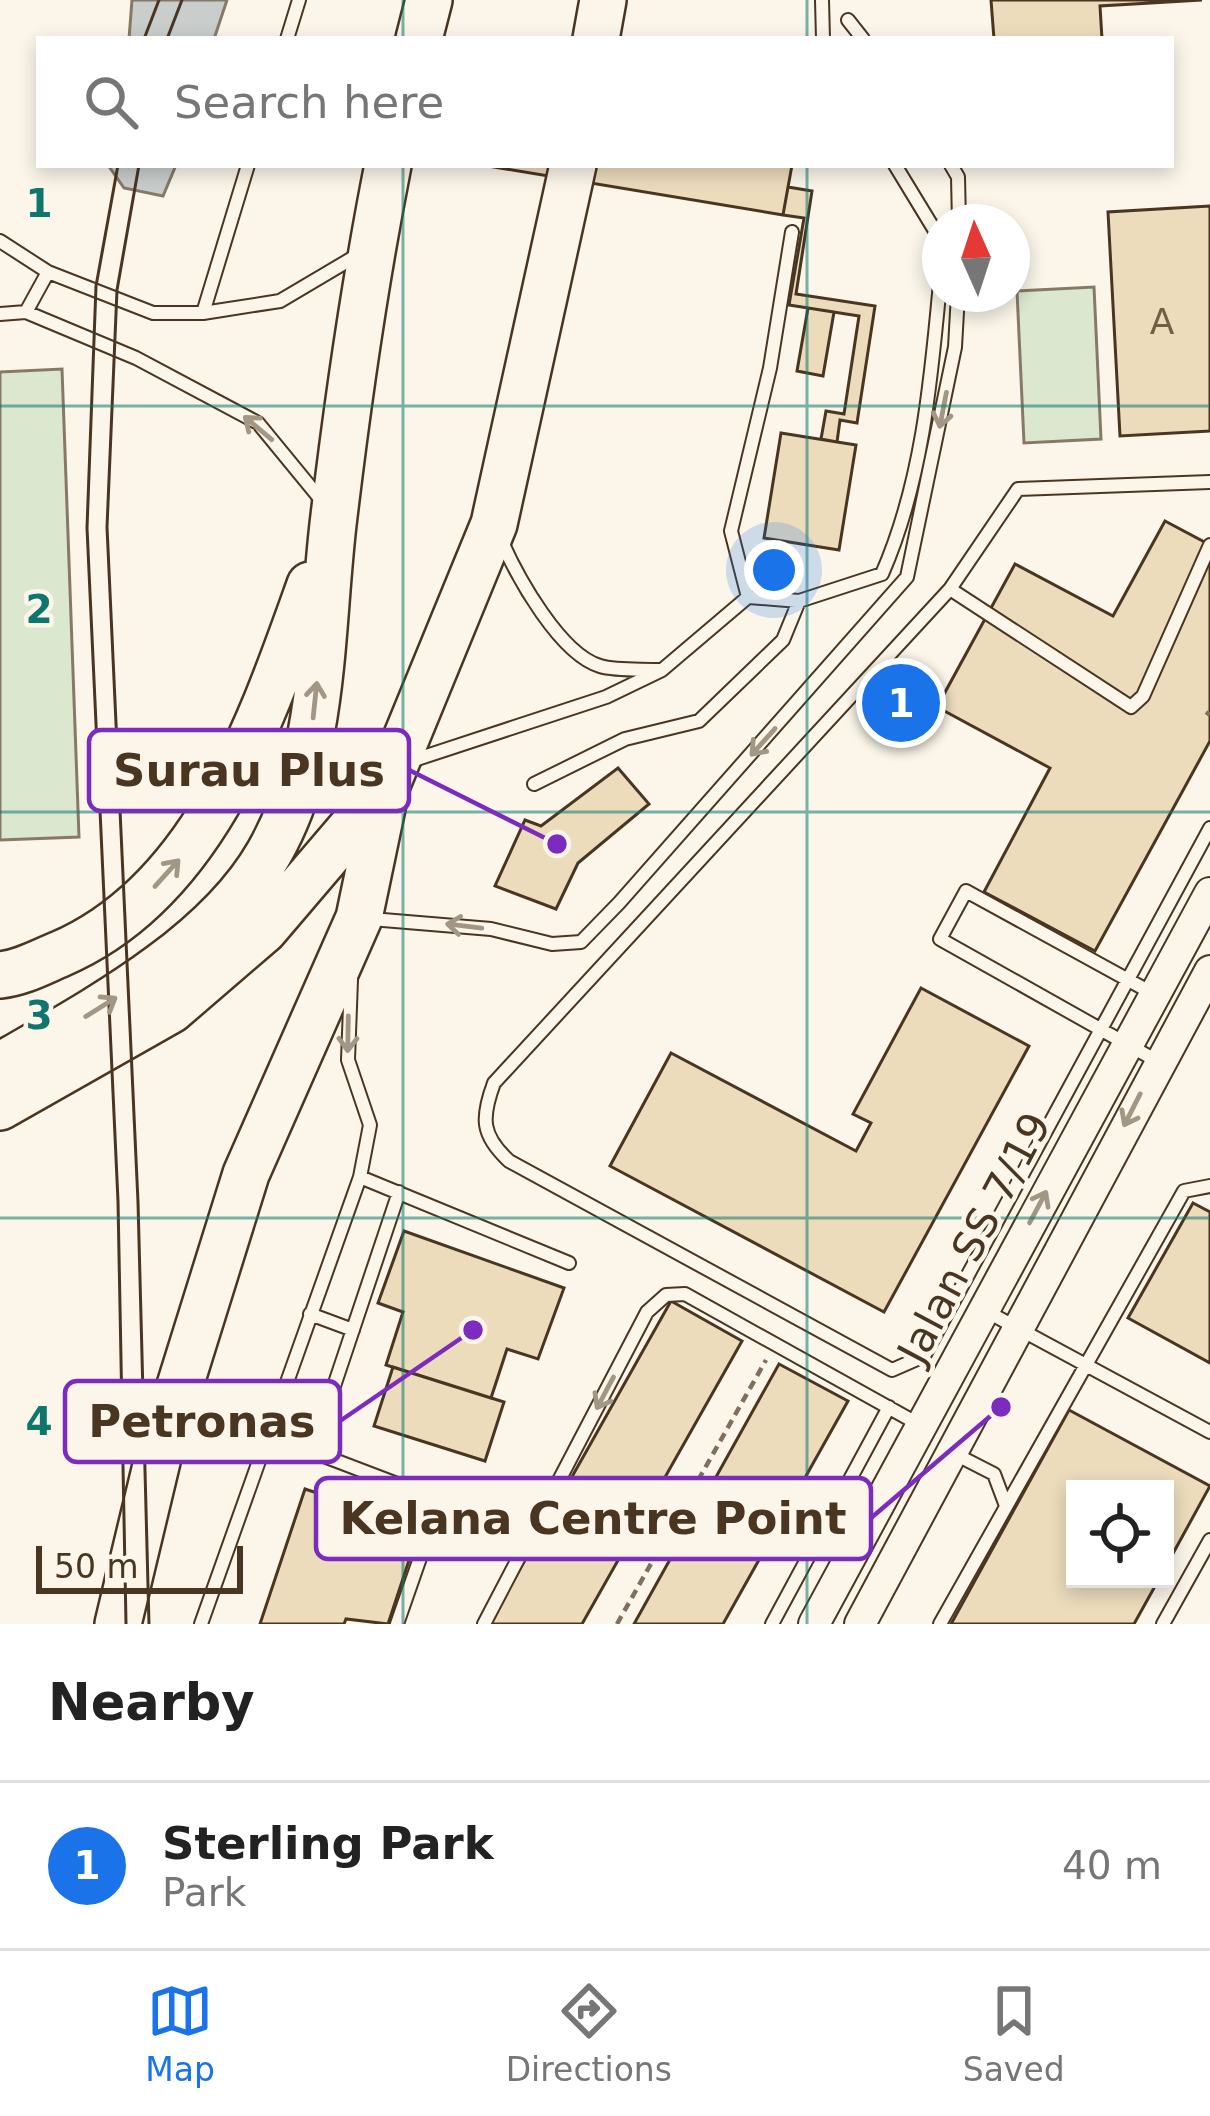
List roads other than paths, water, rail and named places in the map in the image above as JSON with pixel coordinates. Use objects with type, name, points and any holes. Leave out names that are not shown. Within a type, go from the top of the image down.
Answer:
[{"type":"highway","points":[[420,36],[429,0]]},
{"type":"highway","points":[[597,36],[603,0]]},
{"type":"highway","points":[[0,1066],[112,1000],[207,927],[269,854],[311,740],[334,517],[387,168]]},
{"type":"highway","points":[[118,1624],[159,1454],[246,1174],[358,918],[391,776],[494,524],[572,168]]},
{"type":"highway","points":[[0,975],[106,934],[176,867],[259,727],[334,517]]},
{"type":"highway","points":[[0,1107],[171,1010],[264,930],[391,776]]},
{"type":"street","name":"Jalan SS 7/19","points":[[814,1624],[983,1310],[1138,986],[1210,893]]},
{"type":"street","name":"Jalan SS 7/19","points":[[860,1624],[1020,1331],[1157,1061],[1210,971]]},
{"type":"lane","points":[[288,36],[299,0]]},
{"type":"lane","points":[[822,0],[823,36]]},
{"type":"lane","points":[[848,20],[861,36]]},
{"type":"lane","points":[[203,313],[247,168]]},
{"type":"lane","points":[[897,168],[922,209]]},
{"type":"lane","points":[[953,168],[958,177],[958,204]]},
{"type":"lane","points":[[748,597],[731,531],[770,368],[792,232]]},
{"type":"lane","points":[[0,241],[48,272],[152,313],[203,313],[280,302],[372,246]]},
{"type":"lane","points":[[26,312],[48,272]]},
{"type":"lane","points":[[0,314],[26,312],[136,358],[258,423],[334,517]]},
{"type":"lane","points":[[391,776],[605,697],[662,670],[748,597],[799,601],[882,574],[896,542],[932,371],[937,312]]},
{"type":"lane","points":[[201,1624],[360,1178],[370,1125],[348,1060],[358,918],[491,929],[552,944],[581,942],[594,929],[908,577],[955,347],[957,312]]},
{"type":"lane","points":[[1113,1037],[924,1356],[892,1370],[509,1161],[488,1142],[482,1114],[494,1082],[950,589],[1018,489],[1210,482]]},
{"type":"lane","points":[[494,524],[521,585],[584,654],[598,666],[662,670]]},
{"type":"lane","points":[[950,589],[1130,707],[1143,696],[1210,545]]},
{"type":"lane","points":[[534,784],[625,739],[699,721],[783,640],[799,601]]},
{"type":"lane","points":[[1157,1061],[940,939],[966,891],[1138,986],[1210,827]]},
{"type":"lane","points":[[360,1178],[569,1262]]},
{"type":"lane","points":[[940,1624],[1184,1191],[1210,1186]]},
{"type":"lane","points":[[332,1392],[399,1192]]},
{"type":"lane","points":[[484,1624],[647,1312],[666,1295],[685,1294],[922,1426]]},
{"type":"lane","points":[[983,1310],[1210,1432]]},
{"type":"lane","points":[[310,1314],[352,1330]]},
{"type":"lane","points":[[772,1624],[889,1407]]},
{"type":"lane","points":[[266,1435],[434,1498],[435,1515],[397,1624]]},
{"type":"lane","points":[[953,1454],[994,1474],[1006,1506]]},
{"type":"lane","points":[[1163,1624],[1210,1540]]},
{"type":"tram line","points":[[145,36],[159,0]]},
{"type":"tram line","points":[[168,36],[182,0]]},
{"type":"tram line","points":[[117,168],[96,286],[87,528],[118,1201],[126,1624]]},
{"type":"tram line","points":[[138,168],[117,290],[107,527],[138,1202],[149,1624]]},
{"type":"place","name":"Sterling Park","points":[[901,703]]},
{"type":"place","name":"Surau Plus","points":[[557,844]]},
{"type":"place","name":"Petronas","points":[[473,1330]]},
{"type":"place","name":"Kelana Centre Point","points":[[1001,1407]]}]
